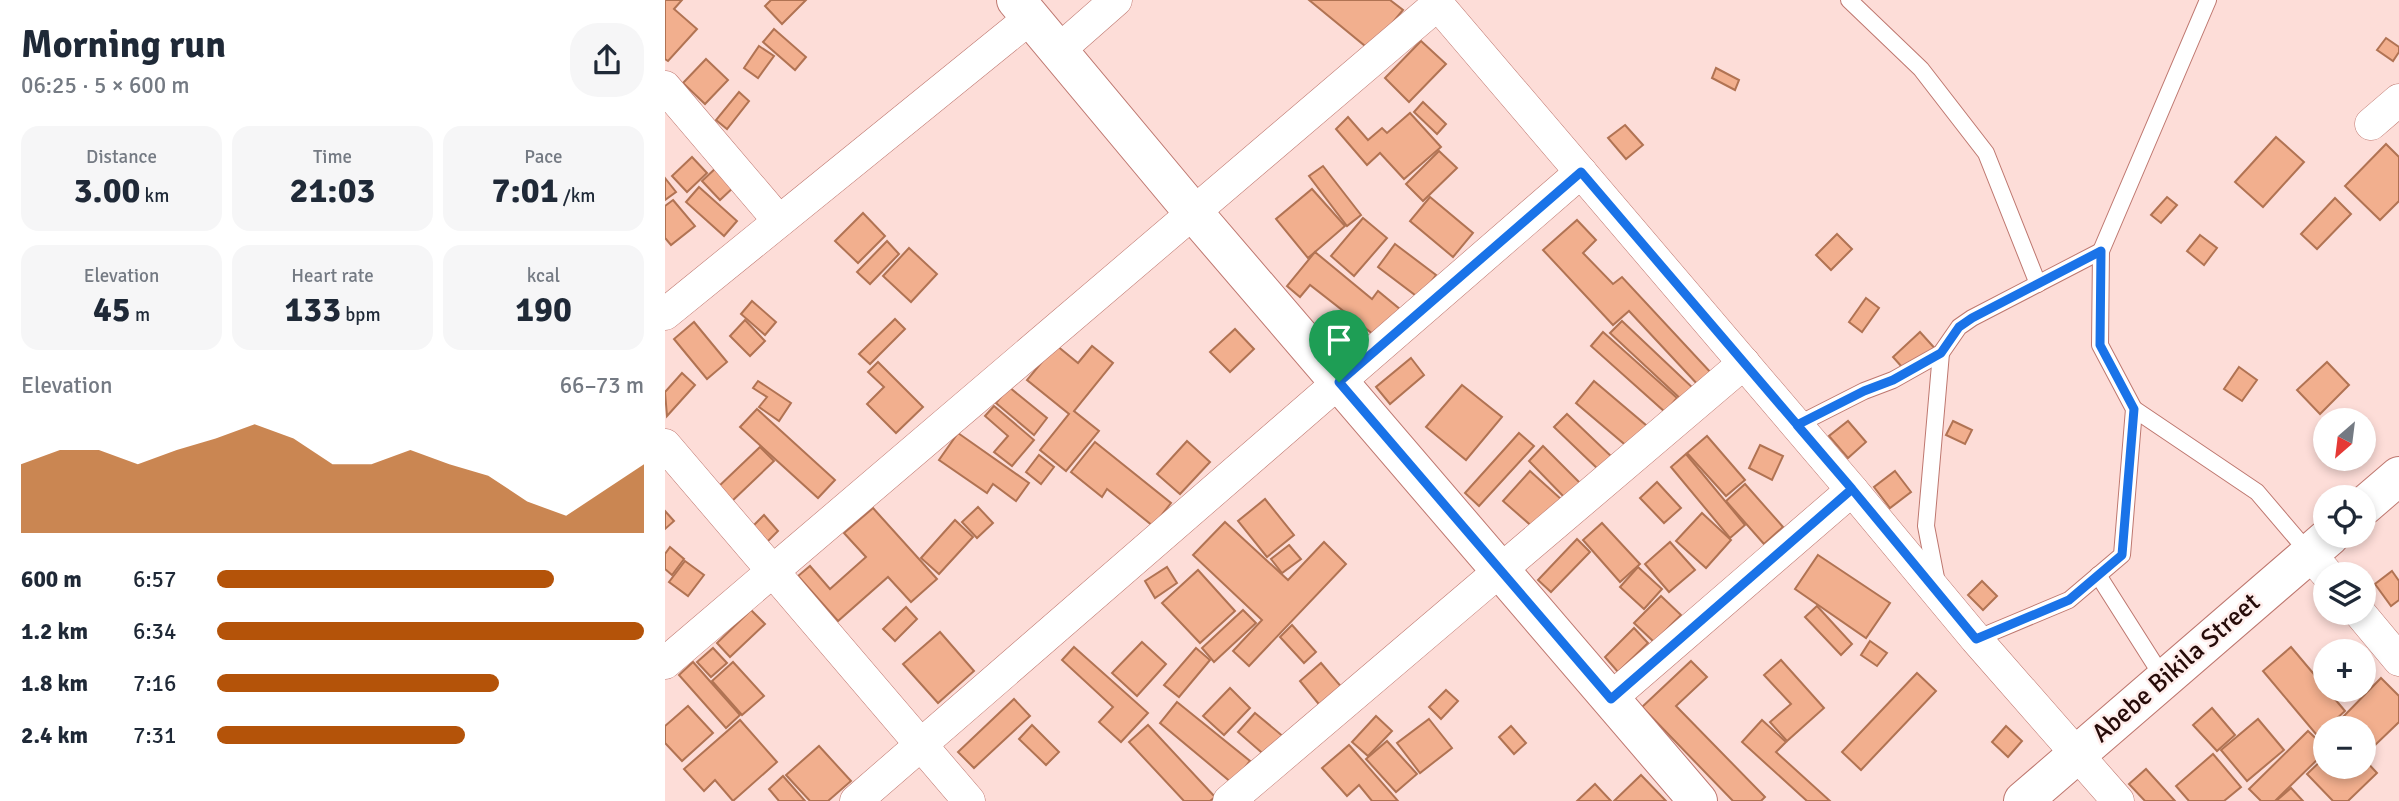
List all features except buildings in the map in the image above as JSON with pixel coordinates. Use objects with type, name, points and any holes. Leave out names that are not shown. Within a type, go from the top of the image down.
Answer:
[{"type":"street","points":[[1058,51],[1116,0]]},
{"type":"street","points":[[665,663],[1438,1],[1976,639],[2118,801]]},
{"type":"street","points":[[665,314],[779,221],[1023,9],[1193,212],[1698,801]]},
{"type":"street","points":[[665,87],[779,221]]},
{"type":"street","points":[[2371,124],[2399,100]]},
{"type":"street","points":[[856,801],[1581,172]]},
{"type":"street","points":[[1245,796],[1500,569],[1744,363]]},
{"type":"street","points":[[665,445],[968,801]]},
{"type":"street","points":[[2376,496],[2399,476]]},
{"type":"street","points":[[1611,699],[1852,489]]},
{"type":"street","name":"Abebe Bikila Street","points":[[2023,801],[2164,679],[2322,554]]},
{"type":"street","points":[[2370,625],[2399,660]]},
{"type":"lane","points":[[1849,0],[1921,69],[1986,153],[2038,284]]},
{"type":"lane","points":[[2207,0],[2101,251],[2100,345],[2134,409],[2257,492],[2322,554]]},
{"type":"lane","points":[[1797,425],[1864,391],[1893,380],[1941,353],[1959,327],[2101,251]]},
{"type":"lane","points":[[1939,595],[1926,526],[1941,353]]},
{"type":"lane","points":[[1976,639],[2069,600],[2122,555],[2134,409]]},
{"type":"lane","points":[[2098,575],[2164,679]]},
{"type":"route","points":[[1339,382],[1581,172],[1852,489],[1976,639],[2069,600],[2122,555],[2134,409],[2100,345],[2101,251],[1972,318],[1959,327],[1941,353],[1893,380],[1864,391],[1797,425],[1852,489],[1611,699],[1339,382]]}]
